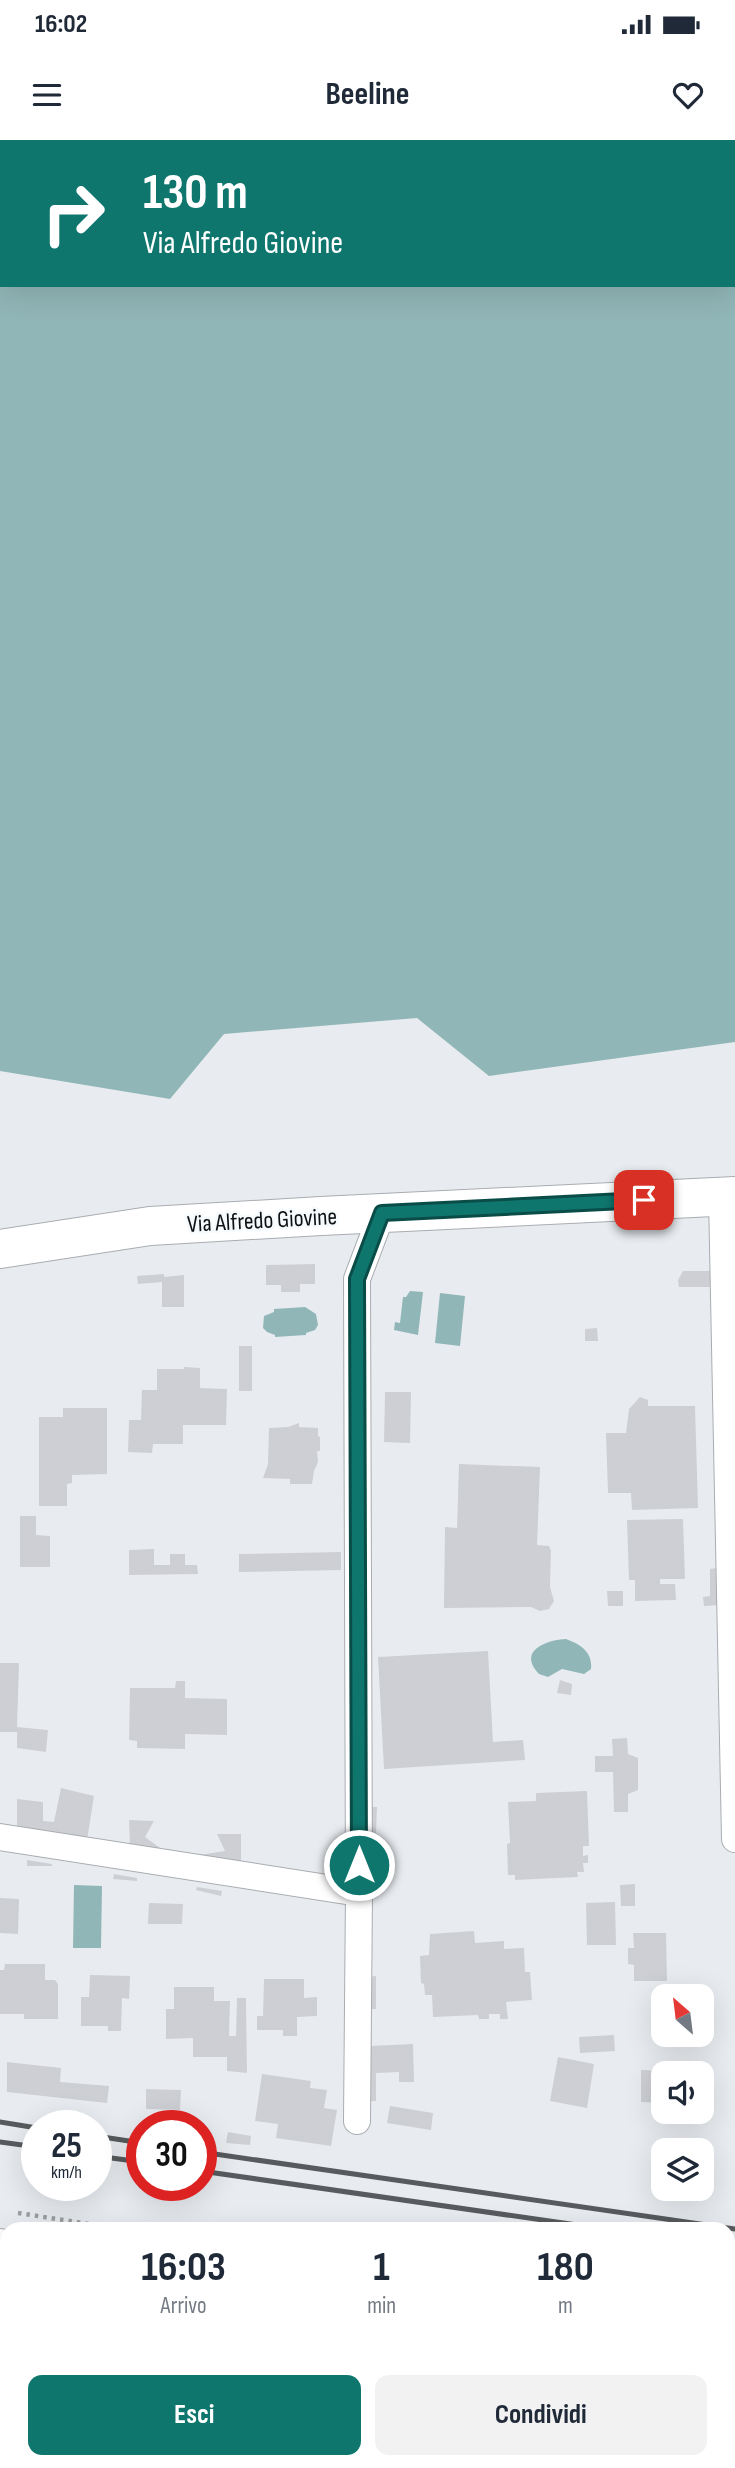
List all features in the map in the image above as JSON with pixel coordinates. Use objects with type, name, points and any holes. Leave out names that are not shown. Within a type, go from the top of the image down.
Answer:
[{"type":"main road","name":"Via Alfredo Giovine","points":[[0,1249],[150,1226],[729,1197]]},
{"type":"street","points":[[729,1197],[735,1839]]},
{"type":"street","points":[[357,2121],[357,1279],[382,1213]]},
{"type":"street","points":[[0,1837],[359,1893]]},
{"type":"path","points":[[13,2212],[77,2222]]},
{"type":"shaded area","points":[[0,287],[735,287],[735,1042],[489,1076],[417,1018],[224,1034],[170,1099],[0,1071]]},
{"type":"shaded area","points":[[410,1291],[423,1292],[418,1335],[394,1330],[395,1322],[400,1323],[403,1297]]},
{"type":"shaded area","points":[[440,1293],[465,1296],[460,1346],[435,1343]]},
{"type":"shaded area","points":[[305,1307],[316,1314],[318,1325],[306,1335],[275,1337],[263,1328],[264,1316],[274,1312],[274,1309]]},
{"type":"shaded area","points":[[566,1639],[588,1653],[591,1669],[584,1674],[562,1669],[548,1677],[539,1674],[531,1659],[533,1653],[543,1644]]},
{"type":"shaded area","points":[[74,1885],[102,1886],[101,1948],[73,1948]]},
{"type":"building","points":[[315,1264],[315,1284],[300,1284],[300,1292],[281,1292],[281,1285],[266,1285],[266,1265]]},
{"type":"building","points":[[683,1271],[713,1271],[713,1287],[679,1287],[678,1280]]},
{"type":"building","points":[[164,1274],[164,1277],[184,1275],[184,1307],[162,1307],[162,1282],[138,1284],[137,1276]]},
{"type":"building","points":[[597,1328],[598,1341],[585,1341],[585,1329]]},
{"type":"building","points":[[239,1346],[252,1346],[252,1391],[239,1391]]},
{"type":"building","points":[[200,1368],[200,1388],[227,1389],[226,1425],[183,1425],[183,1444],[153,1444],[152,1453],[128,1452],[129,1420],[141,1420],[142,1390],[157,1390],[157,1369]]},
{"type":"building","points":[[385,1392],[411,1392],[410,1443],[384,1442]]},
{"type":"building","points":[[640,1397],[648,1400],[648,1406],[695,1406],[698,1508],[632,1510],[631,1493],[608,1493],[606,1433],[626,1433],[629,1409]]},
{"type":"building","points":[[63,1408],[107,1408],[107,1474],[72,1475],[72,1483],[67,1484],[67,1506],[39,1506],[39,1417],[63,1417]]},
{"type":"building","points":[[299,1423],[299,1427],[318,1428],[320,1437],[320,1451],[317,1451],[318,1462],[312,1484],[290,1484],[290,1479],[263,1478],[268,1464],[269,1428],[288,1427]]},
{"type":"building","points":[[459,1464],[540,1467],[537,1545],[549,1546],[551,1551],[550,1587],[554,1601],[549,1609],[444,1608],[445,1527],[457,1528]]},
{"type":"building","points":[[20,1516],[36,1516],[36,1535],[50,1536],[50,1567],[20,1567]]},
{"type":"building","points":[[683,1519],[685,1579],[660,1579],[660,1584],[675,1584],[676,1600],[635,1601],[635,1580],[629,1580],[627,1520]]},
{"type":"building","points":[[154,1549],[154,1565],[170,1565],[170,1554],[185,1554],[185,1565],[197,1565],[198,1574],[129,1575],[129,1550]]},
{"type":"building","points":[[341,1552],[341,1570],[239,1572],[239,1554]]},
{"type":"building","points":[[717,1568],[721,1605],[704,1606],[703,1597],[710,1596],[710,1569]]},
{"type":"building","points":[[607,1591],[623,1591],[623,1606],[608,1606]]},
{"type":"building","points":[[488,1651],[493,1742],[523,1740],[525,1760],[384,1769],[378,1657]]},
{"type":"building","points":[[0,1663],[19,1663],[17,1727],[48,1730],[46,1752],[17,1748],[17,1732],[0,1732]]},
{"type":"building","points":[[560,1680],[572,1684],[571,1695],[557,1693]]},
{"type":"building","points":[[176,1681],[185,1681],[185,1698],[227,1699],[227,1735],[185,1734],[185,1749],[137,1748],[137,1741],[129,1740],[130,1688],[175,1688]]},
{"type":"building","points":[[627,1738],[628,1754],[638,1758],[638,1790],[628,1794],[628,1812],[614,1812],[613,1772],[595,1772],[595,1756],[613,1756],[612,1739]]},
{"type":"building","points":[[61,1788],[94,1796],[87,1840],[17,1829],[17,1799],[43,1802],[43,1821],[54,1822]]},
{"type":"building","points":[[587,1791],[589,1846],[583,1846],[583,1856],[588,1855],[588,1863],[583,1863],[584,1872],[577,1872],[578,1877],[515,1880],[515,1875],[508,1875],[508,1802],[536,1801],[536,1793]]},
{"type":"building","points":[[366,1807],[377,1807],[376,1833],[366,1833]]},
{"type":"building","points":[[129,1820],[154,1821],[145,1837],[167,1853],[130,1848]]},
{"type":"building","points":[[217,1834],[241,1834],[241,1864],[199,1855],[225,1851]]},
{"type":"building","points":[[27,1860],[52,1864],[52,1866],[27,1866]]},
{"type":"building","points":[[114,1874],[137,1878],[137,1881],[113,1879]]},
{"type":"building","points":[[635,1884],[635,1906],[621,1906],[620,1885]]},
{"type":"building","points":[[197,1887],[222,1891],[221,1896],[196,1890]]},
{"type":"building","points":[[0,1898],[19,1899],[18,1934],[0,1933]]},
{"type":"building","points":[[615,1902],[616,1945],[587,1945],[586,1903]]},
{"type":"building","points":[[149,1903],[183,1904],[182,1924],[148,1924]]},
{"type":"building","points":[[474,1931],[475,1943],[504,1941],[504,1949],[524,1948],[525,1972],[530,1972],[532,2000],[506,2002],[508,2019],[500,2019],[500,2014],[489,2014],[489,2019],[479,2019],[478,2015],[433,2017],[432,1995],[425,1995],[424,1984],[421,1983],[420,1956],[429,1955],[430,1934]]},
{"type":"building","points":[[633,1933],[666,1933],[667,1981],[634,1981],[634,1965],[628,1964],[628,1948],[634,1948]]},
{"type":"building","points":[[5,1964],[45,1964],[45,1980],[55,1980],[58,1984],[58,2019],[24,2019],[24,2014],[0,2014],[0,1970],[4,1970]]},
{"type":"building","points":[[90,1975],[130,1976],[129,1999],[122,1998],[121,2031],[108,2031],[108,2026],[81,2026],[81,1997],[89,1997]]},
{"type":"building","points":[[376,1976],[376,2009],[365,2009],[366,1977]]},
{"type":"building","points":[[264,1979],[304,1979],[304,1998],[317,1997],[317,2016],[297,2017],[297,2036],[283,2036],[283,2030],[257,2030],[257,2016],[263,2016]]},
{"type":"building","points":[[174,1987],[214,1987],[214,2001],[230,2001],[229,2036],[236,2036],[237,1998],[246,1998],[247,2073],[227,2071],[227,2057],[193,2057],[193,2038],[166,2039],[166,2009],[174,2009]]},
{"type":"building","points":[[614,2035],[615,2051],[580,2053],[579,2037]]},
{"type":"building","points":[[413,2044],[414,2082],[399,2082],[399,2072],[376,2073],[376,2101],[369,2101],[370,2046]]},
{"type":"building","points":[[558,2057],[594,2064],[587,2108],[550,2101]]},
{"type":"building","points":[[7,2062],[61,2068],[60,2082],[109,2086],[107,2103],[7,2092]]},
{"type":"building","points":[[641,2070],[651,2070],[651,2102],[641,2102]]},
{"type":"building","points":[[262,2074],[311,2081],[310,2088],[327,2090],[324,2108],[337,2110],[331,2146],[276,2138],[278,2124],[255,2121]]},
{"type":"building","points":[[146,2089],[181,2090],[180,2110],[146,2109]]},
{"type":"building","points":[[390,2106],[433,2113],[431,2130],[387,2123]]},
{"type":"building","points":[[228,2132],[251,2136],[250,2145],[226,2143]]},
{"type":"railway","points":[[0,2122],[21,2125]]},
{"type":"railway","points":[[112,2138],[126,2141]]},
{"type":"railway","points":[[0,2142],[21,2145]]},
{"type":"railway","points":[[217,2154],[686,2222]]},
{"type":"railway","points":[[112,2158],[126,2160]]},
{"type":"railway","points":[[217,2173],[556,2222]]},
{"type":"route","points":[[359,1865],[357,1279],[382,1213],[644,1200]]}]
